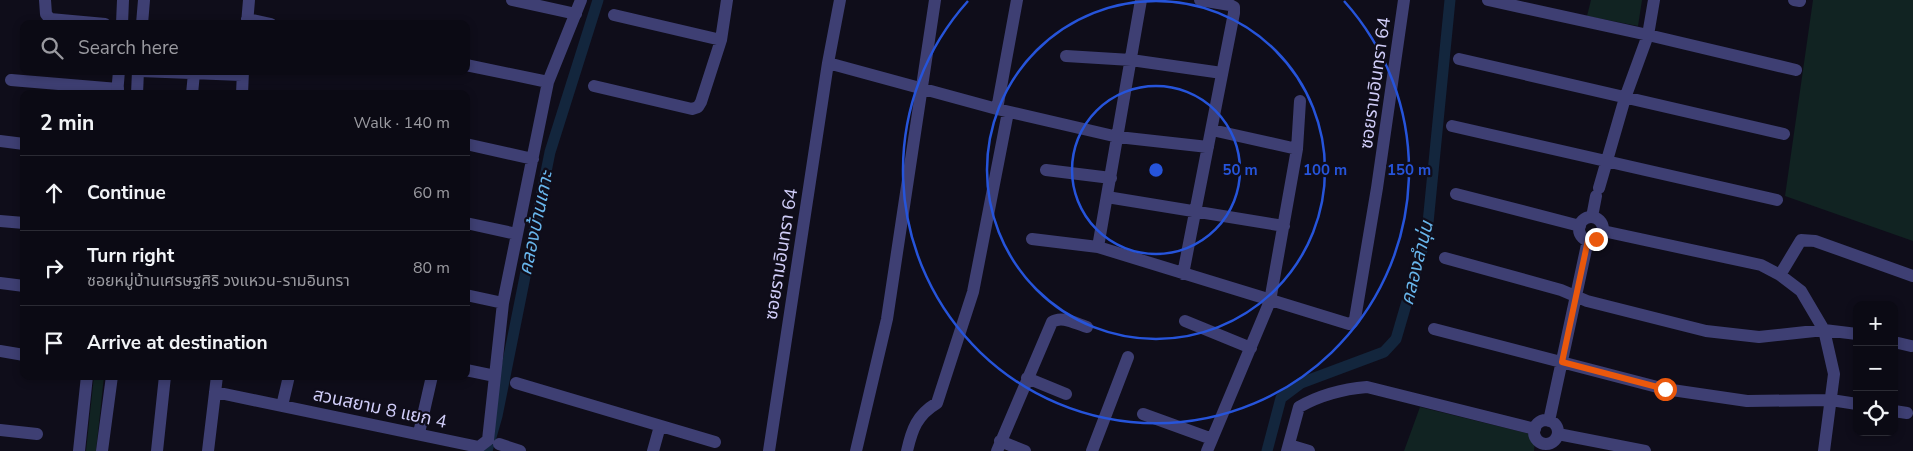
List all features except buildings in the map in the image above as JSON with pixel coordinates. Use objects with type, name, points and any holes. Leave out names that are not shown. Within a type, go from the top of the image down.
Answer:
[{"type":"street","points":[[46,0],[46,14],[50,19],[61,20]]},
{"type":"street","points":[[122,20],[123,0]]},
{"type":"street","points":[[142,20],[144,0]]},
{"type":"street","points":[[247,20],[249,0]]},
{"type":"street","points":[[512,0],[576,14]]},
{"type":"street","points":[[470,371],[495,376],[503,303],[548,82],[582,0]]},
{"type":"street","points":[[594,86],[692,109],[698,107],[721,40],[728,0]]},
{"type":"street","name":"ซอยรามอินทรา 64","points":[[768,451],[828,63],[840,0]]},
{"type":"street","points":[[856,451],[886,319],[935,0]]},
{"type":"street","points":[[907,451],[910,437],[919,418],[926,410],[937,403],[973,292],[1003,111],[1017,0]]},
{"type":"street","points":[[1098,247],[1141,0]]},
{"type":"street","points":[[1184,274],[1234,12],[1234,6],[1200,0]]},
{"type":"street","name":"ซอยรามอินทรา 64","points":[[1032,239],[1098,247],[1270,301],[1349,324],[1352,323],[1355,319],[1377,188],[1404,0]]},
{"type":"street","points":[[1488,0],[1796,70]]},
{"type":"street","points":[[1592,217],[1625,98],[1648,35],[1654,0]]},
{"type":"street","points":[[614,14],[721,40]]},
{"type":"street","points":[[1066,56],[1131,60],[1222,73]]},
{"type":"street","points":[[1459,59],[1784,134]]},
{"type":"street","points":[[828,63],[1003,111],[1118,136],[1208,147]]},
{"type":"street","points":[[470,66],[548,82]]},
{"type":"street","points":[[117,90],[119,75]]},
{"type":"street","points":[[137,90],[139,75]]},
{"type":"street","points":[[192,90],[194,75]]},
{"type":"street","points":[[242,90],[243,75]]},
{"type":"street","points":[[11,80],[107,90]]},
{"type":"street","points":[[1143,414],[1209,445],[1270,301],[1297,149],[1300,101]]},
{"type":"street","points":[[1452,126],[1777,200]]},
{"type":"street","points":[[1212,130],[1297,149]]},
{"type":"street","points":[[0,141],[20,144]]},
{"type":"street","points":[[470,145],[533,159]]},
{"type":"street","points":[[1046,170],[1111,178]]},
{"type":"street","points":[[1456,194],[1580,226]]},
{"type":"street","points":[[1107,197],[1195,213],[1284,226]]},
{"type":"street","points":[[1592,217],[1599,220],[1603,231],[1599,237],[1588,240],[1582,236],[1580,226],[1584,219],[1592,217]]},
{"type":"street","points":[[0,220],[20,222]]},
{"type":"street","points":[[470,223],[517,234]]},
{"type":"street","points":[[1603,231],[1761,265],[1800,291],[1824,330],[1834,374],[1824,451]]},
{"type":"street","points":[[1549,421],[1588,240]]},
{"type":"street","points":[[1780,276],[1801,240],[1814,241],[1913,276]]},
{"type":"street","points":[[1445,258],[1561,290],[1587,301],[1706,332],[1759,337],[1824,330],[1853,334]]},
{"type":"street","points":[[0,283],[20,286]]},
{"type":"street","points":[[470,296],[503,303]]},
{"type":"street","points":[[1025,451],[998,446],[1052,322],[1062,319],[1087,327]]},
{"type":"street","points":[[1185,321],[1250,348]]},
{"type":"street","points":[[1434,328],[1665,389],[1737,400],[1831,400],[1853,403]]},
{"type":"street","points":[[1898,343],[1911,346]]},
{"type":"street","points":[[0,351],[20,354]]},
{"type":"street","points":[[1092,451],[1128,357]]},
{"type":"street","name":"สวนสยาม 8 แยก 4","points":[[216,392],[479,447],[488,440],[495,376]]},
{"type":"street","points":[[1027,378],[1066,394]]},
{"type":"street","points":[[79,451],[87,380]]},
{"type":"street","points":[[102,451],[111,380]]},
{"type":"street","points":[[157,451],[165,380]]},
{"type":"street","points":[[208,451],[217,380]]},
{"type":"street","points":[[282,406],[288,380]]},
{"type":"street","points":[[419,433],[431,380]]},
{"type":"street","points":[[516,383],[714,442]]},
{"type":"street","points":[[1309,451],[1288,448],[1299,407],[1312,399],[1350,389],[1367,387],[1535,429]]},
{"type":"street","points":[[1542,421],[1549,421],[1555,424],[1558,434],[1551,443],[1543,447],[1535,436],[1535,429],[1542,421]]},
{"type":"street","points":[[653,451],[660,426]]},
{"type":"street","points":[[0,430],[37,434]]},
{"type":"street","points":[[1558,434],[1645,451]]},
{"type":"street","points":[[499,444],[520,451]]},
{"type":"shaded area","points":[[1591,0],[1642,0],[1638,26],[1587,16]]},
{"type":"shaded area","points":[[1813,0],[1913,0],[1913,241],[1785,196]]},
{"type":"shaded area","points":[[94,380],[104,380],[96,451],[86,451]]},
{"type":"shaded area","points":[[1420,407],[1530,434],[1535,441],[1534,451],[1404,451]]},
{"type":"waterway","name":"คลองบ้านเกาะ","points":[[487,451],[497,416],[550,152],[598,0]]},
{"type":"waterway","name":"คลองลำนุ่น","points":[[1267,451],[1281,398],[1301,383],[1384,352],[1396,339],[1427,233],[1450,0]]},
{"type":"route","points":[[1596,239],[1588,240],[1562,362],[1665,389]]}]
